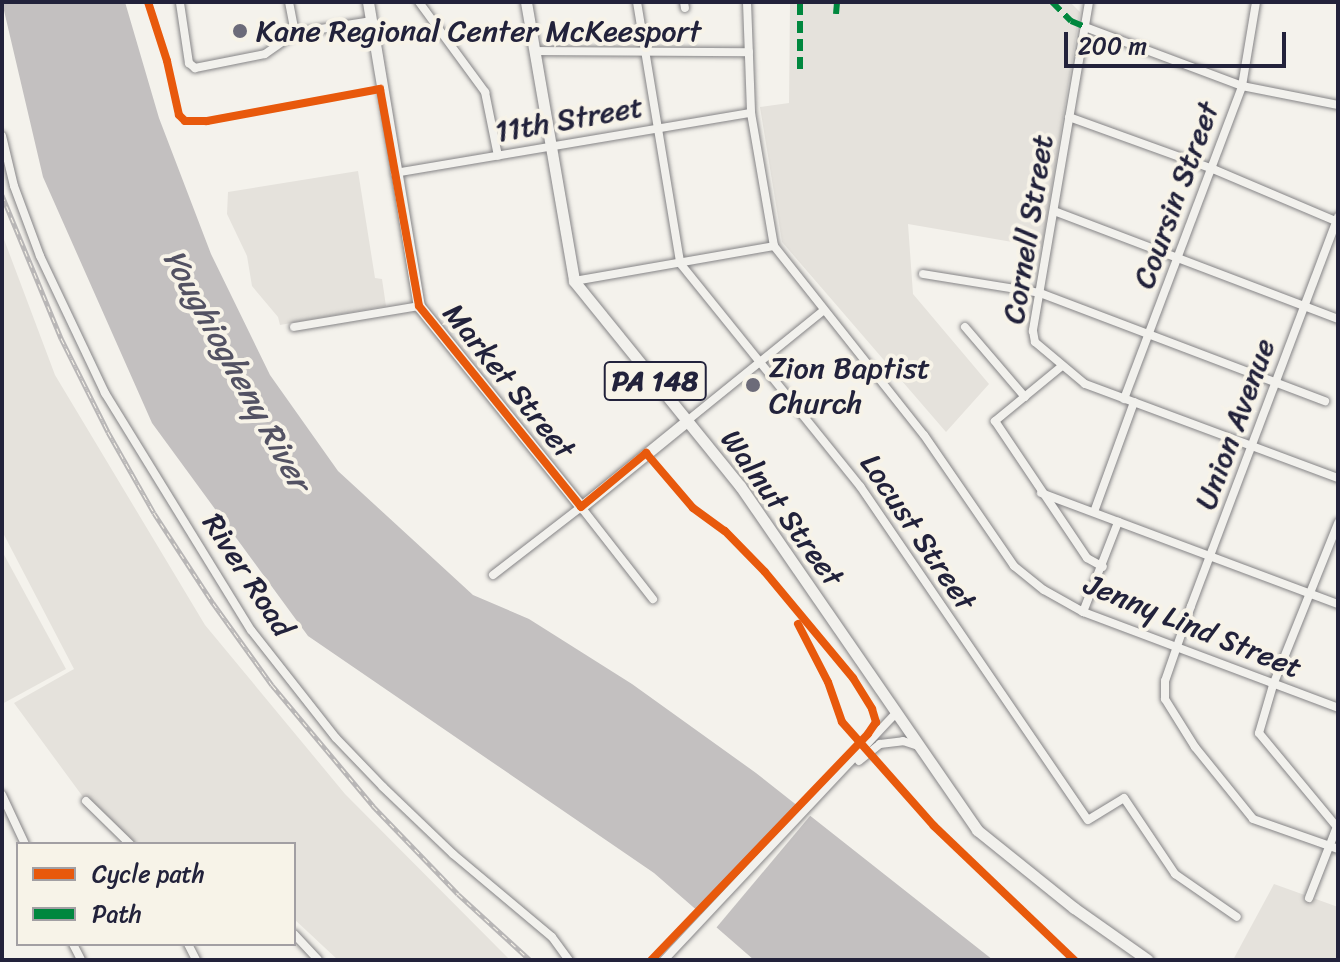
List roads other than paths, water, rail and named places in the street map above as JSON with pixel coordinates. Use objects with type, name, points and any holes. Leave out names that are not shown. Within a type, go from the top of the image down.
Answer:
[{"type":"main road","name":"Market Street","points":[[368,2],[419,306],[581,507]]},
{"type":"main road","name":"Walnut Street","points":[[526,2],[574,281],[776,536],[964,813],[994,846],[1148,960]]},
{"type":"main road","points":[[581,507],[687,421]]},
{"type":"street","points":[[179,2],[189,63],[195,68],[265,54],[295,33],[372,21]]},
{"type":"street","points":[[289,2],[295,33]]},
{"type":"street","points":[[419,2],[485,92],[498,156]]},
{"type":"street","points":[[637,2],[680,263]]},
{"type":"street","name":"Jenny Lind Street","points":[[747,2],[751,113],[774,246],[924,435],[1014,566],[1044,590],[1083,612],[1338,708]]},
{"type":"street","name":"Cornell Street","points":[[1062,366],[1035,342],[1033,331],[1089,2]]},
{"type":"street","name":"Coursin Street","points":[[1124,399],[1179,260],[1242,86],[1256,2]]},
{"type":"street","points":[[1085,27],[1242,86],[1338,105]]},
{"type":"street","points":[[534,51],[749,52]]},
{"type":"street","name":"11th Street","points":[[395,173],[751,113]]},
{"type":"street","points":[[1069,117],[1213,169],[1337,220]]},
{"type":"street","name":"River Road","points":[[2,136],[14,186],[40,256],[105,393],[251,630],[336,738],[383,787],[453,854],[552,937],[569,960]]},
{"type":"street","points":[[1054,211],[1338,319]]},
{"type":"street","name":"Union Avenue","points":[[1334,848],[1253,819],[1195,747],[1165,699],[1165,681],[1337,220]]},
{"type":"street","points":[[574,281],[774,246]]},
{"type":"street","name":"Locust Street","points":[[680,263],[860,486],[1088,820],[1124,798],[1175,874],[1237,917]]},
{"type":"street","points":[[923,274],[1040,293],[1325,401]]},
{"type":"street","points":[[294,327],[419,306]]},
{"type":"street","points":[[687,421],[824,310]]},
{"type":"street","points":[[965,327],[1025,397]]},
{"type":"street","points":[[1103,567],[1087,558],[995,421],[1062,366],[1075,379],[1124,399],[1338,478]]},
{"type":"street","points":[[1094,512],[1134,402]]},
{"type":"street","points":[[1041,493],[1338,604]]},
{"type":"street","points":[[493,575],[581,507]]},
{"type":"street","name":"Market Street","points":[[581,507],[653,599]]},
{"type":"street","points":[[1083,612],[1118,522]]},
{"type":"street","points":[[1309,898],[1334,848],[1337,825],[1259,733],[1273,685],[1338,523]]},
{"type":"street","points":[[664,960],[836,779],[877,742],[896,713]]},
{"type":"street","points":[[877,742],[903,741],[919,747]]},
{"type":"street","points":[[2,795],[24,842]]},
{"type":"street","points":[[86,801],[128,842]]},
{"type":"street","points":[[296,936],[318,960]]},
{"type":"water","name":"Youghiogheny River","points":[[2,2],[125,2],[159,118],[211,254],[270,375],[338,471],[473,595],[529,619],[632,684],[756,773],[993,960],[754,960],[654,873],[308,636],[152,423],[43,177]]},
{"type":"railway","points":[[2,195],[61,338],[108,432],[154,513],[213,603],[272,685],[373,806],[458,894],[530,960]]},
{"type":"place","name":"Kane Regional Center McKeesport","points":[[240,31]]},
{"type":"place","name":"Zion Baptist Church","points":[[753,385]]}]
